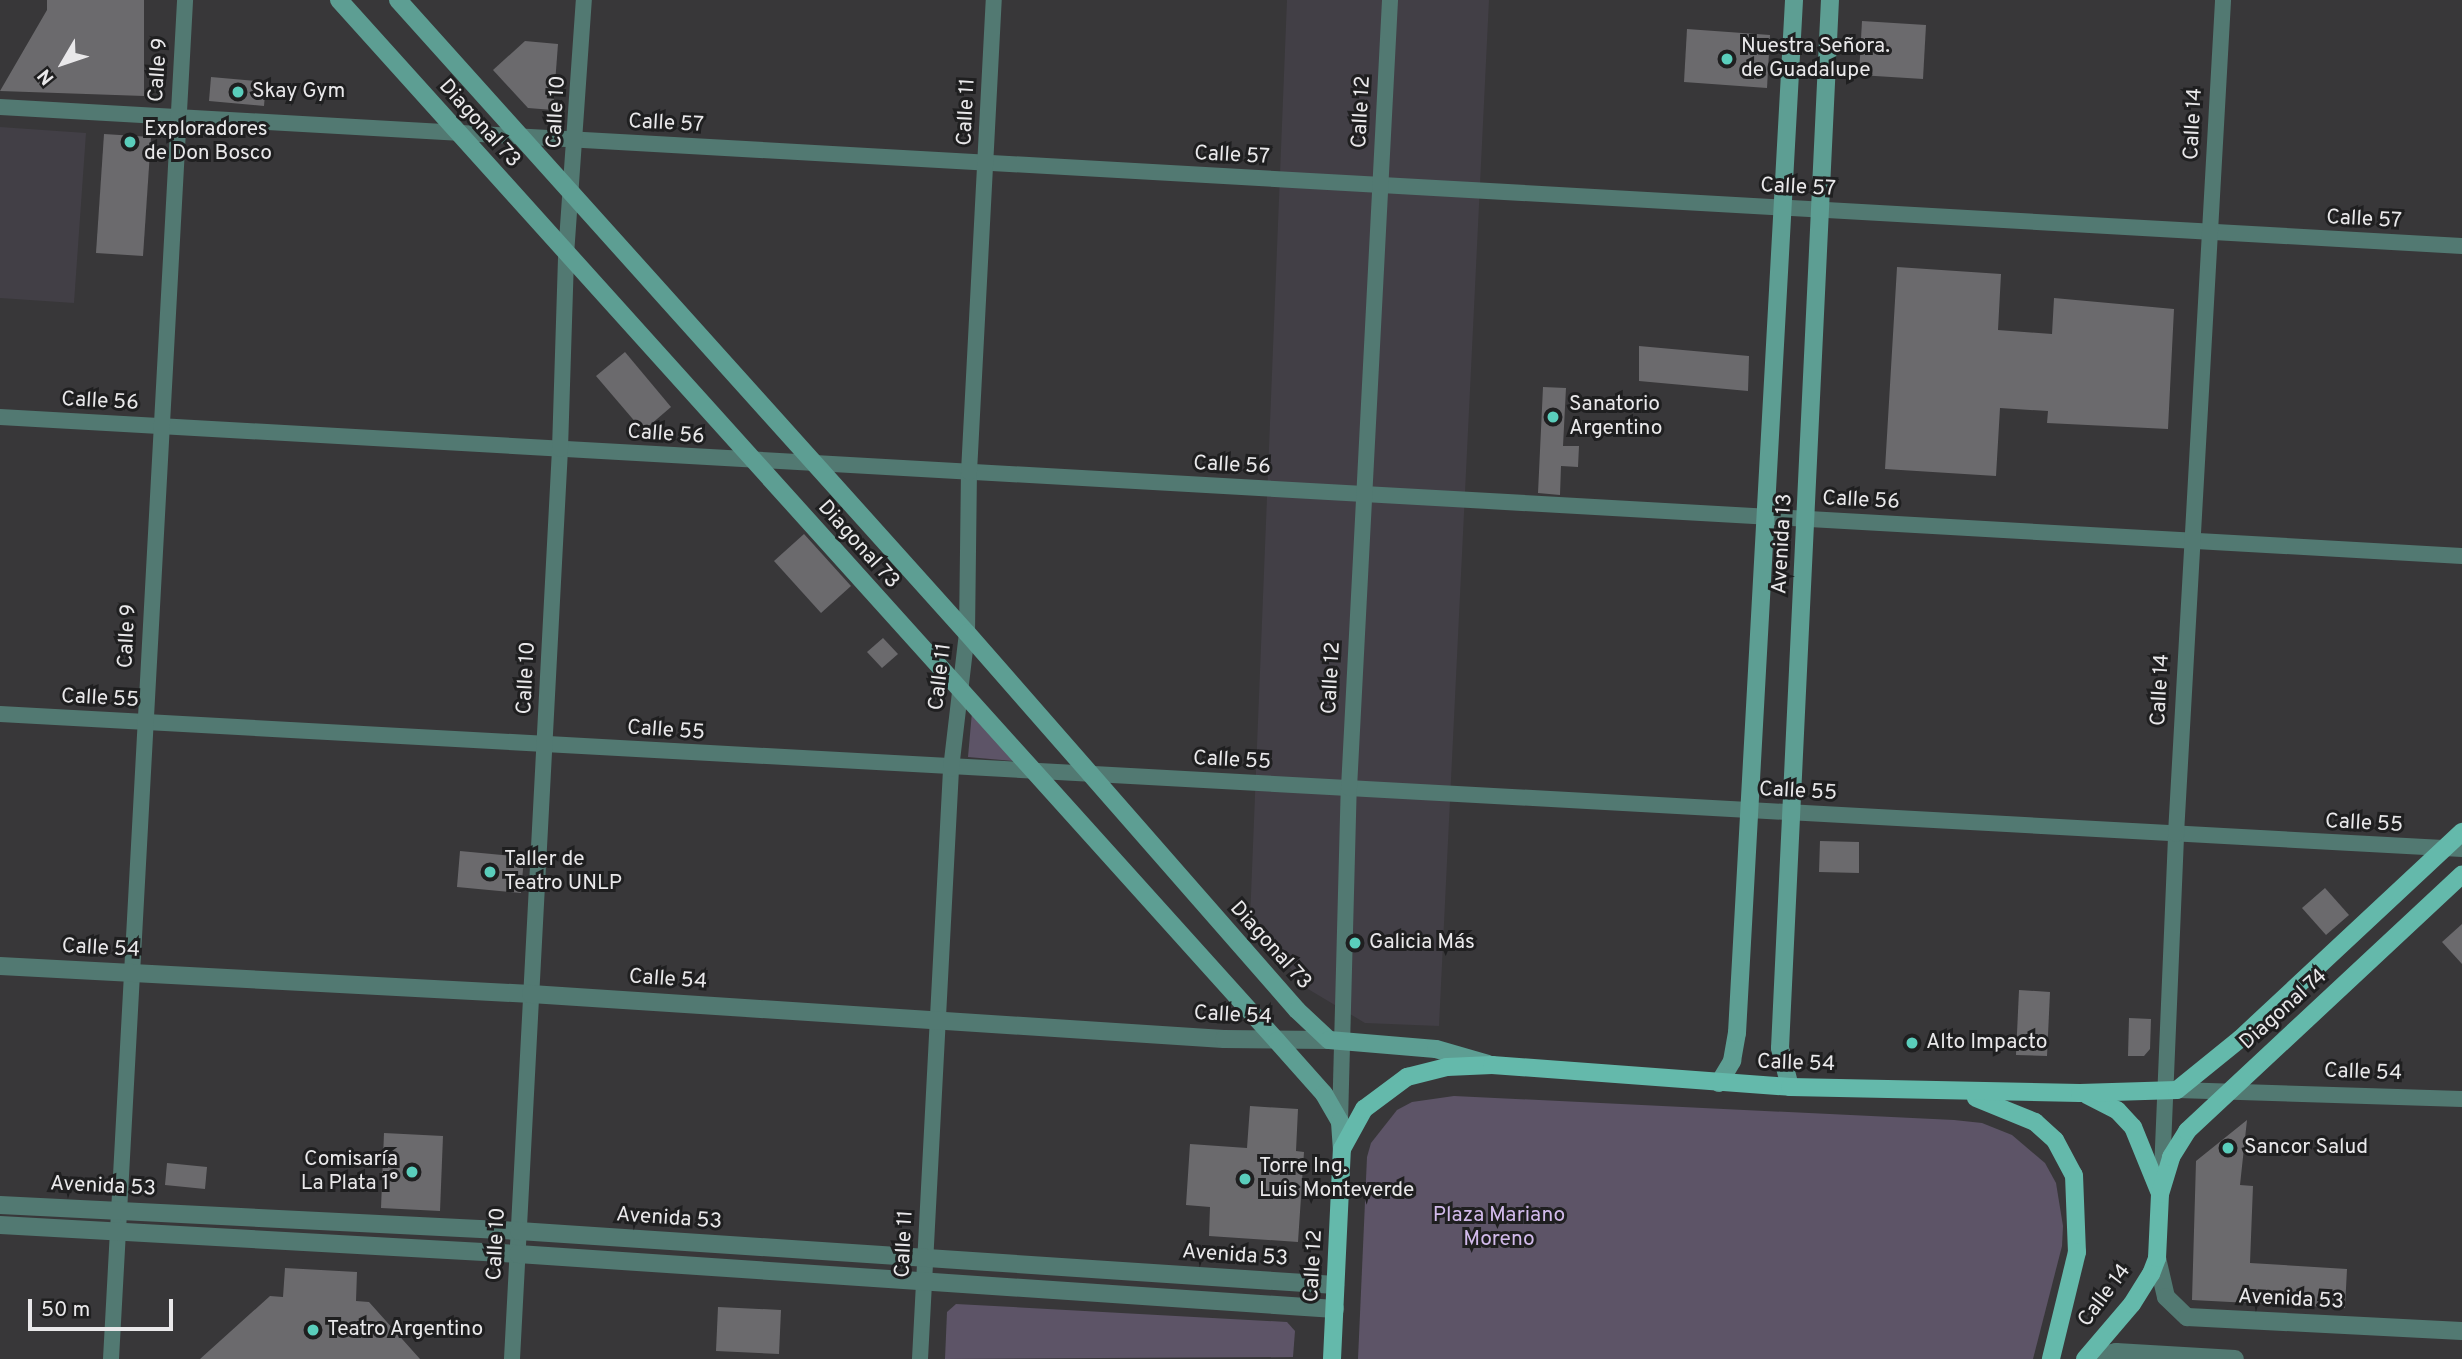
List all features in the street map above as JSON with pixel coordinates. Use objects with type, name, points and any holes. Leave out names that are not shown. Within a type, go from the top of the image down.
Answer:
[{"type":"main road","name":"Diagonal 73","points":[[339,0],[458,136],[961,690],[1031,772],[1277,1041],[1324,1094],[1340,1122]]},
{"type":"main road","name":"Diagonal 73","points":[[398,0],[967,633],[1088,775],[1297,1010],[1335,1041]]},
{"type":"main road","name":"Avenida 13","points":[[1719,1083],[1732,1061],[1736,1042],[1794,0]]},
{"type":"main road","name":"Avenida 13","points":[[1790,1087],[1780,1048],[1794,813],[1830,0]]},
{"type":"main road","name":"Diagonal 74","points":[[2173,1091],[2240,1040],[2462,832]]},
{"type":"main road","name":"Diagonal 74","points":[[2160,1194],[2178,1144],[2196,1119],[2462,875]]},
{"type":"main road","name":"Calle 54","points":[[1335,1041],[1436,1049],[1492,1065],[1719,1083],[1954,1091],[2173,1091]]},
{"type":"main road","points":[[1342,1149],[1364,1109],[1396,1083],[1424,1070],[1492,1065]]},
{"type":"main road","name":"Calle 14","points":[[1954,1091],[2013,1109],[2035,1122],[2055,1140],[2074,1175],[2077,1252],[2052,1359]]},
{"type":"main road","points":[[2080,1093],[2104,1101],[2127,1120],[2144,1146],[2160,1194]]},
{"type":"main road","name":"Calle 12","points":[[1332,1359],[1342,1149],[1340,1122]]},
{"type":"main road","name":"Calle 14","points":[[2085,1359],[2132,1304],[2157,1258],[2160,1194]]},
{"type":"street","name":"Calle 9","points":[[111,1359],[185,0]]},
{"type":"street","name":"Calle 10","points":[[512,1359],[561,449],[566,255],[574,195],[584,0]]},
{"type":"street","name":"Calle 11","points":[[920,1359],[951,769],[967,633],[969,472],[994,0]]},
{"type":"street","name":"Calle 12","points":[[1340,1122],[1335,1041],[1390,0]]},
{"type":"street","name":"Calle 14","points":[[2160,1194],[2173,1091],[2176,834],[2223,0]]},
{"type":"street","name":"Calle 57","points":[[0,107],[177,116],[458,136],[523,137],[2462,246]]},
{"type":"street","name":"Calle 56","points":[[0,417],[2462,556]]},
{"type":"street","name":"Calle 55","points":[[0,714],[951,769],[2462,849]]},
{"type":"street","name":"Calle 54","points":[[0,966],[531,994],[1277,1041],[1335,1041]]},
{"type":"street","name":"Calle 54","points":[[2173,1091],[2228,1090],[2462,1099]]},
{"type":"street","name":"Avenida 53","points":[[0,1205],[519,1231],[1335,1285]]},
{"type":"street","name":"Avenida 53","points":[[0,1225],[518,1254],[1335,1309]]},
{"type":"street","name":"Avenida 53","points":[[2157,1258],[2166,1297],[2187,1317],[2462,1331]]},
{"type":"street","points":[[2085,1359],[2116,1352],[2235,1359]]},
{"type":"shaded area","points":[[1287,0],[1489,0],[1439,1026],[1365,1023],[1308,989],[1250,920]]},
{"type":"shaded area","points":[[0,127],[86,133],[74,303],[0,298]]},
{"type":"green space","points":[[972,712],[1012,758],[1013,761],[968,757]]},
{"type":"green space","name":"Plaza Mariano Moreno","points":[[1454,1096],[1954,1120],[1982,1123],[2012,1135],[2045,1163],[2056,1183],[2063,1226],[2062,1246],[2033,1359],[1358,1359],[1367,1157],[1371,1143],[1397,1110],[1412,1102]]},
{"type":"green space","points":[[956,1304],[1287,1322],[1295,1331],[1293,1357],[945,1359],[947,1312]]},
{"type":"building","points":[[47,0],[144,0],[144,96],[0,91],[47,10]]},
{"type":"building","points":[[1862,21],[1926,25],[1923,79],[1859,75]]},
{"type":"building","name":"Nuestra Señora. de Guadalupe","points":[[1687,29],[1770,35],[1767,88],[1684,82]]},
{"type":"building","points":[[525,41],[558,44],[553,110],[528,108],[493,70]]},
{"type":"building","name":"Skay Gym","points":[[211,77],[266,82],[264,106],[209,101]]},
{"type":"building","points":[[104,134],[151,137],[143,256],[96,253]]},
{"type":"building","points":[[1897,267],[2001,274],[1998,330],[2052,334],[2054,298],[2174,309],[2168,429],[2047,423],[2048,411],[2000,408],[1996,476],[1885,469]]},
{"type":"building","points":[[1639,346],[1749,356],[1748,391],[1639,381]]},
{"type":"building","points":[[625,352],[671,407],[643,431],[596,376]]},
{"type":"building","name":"Sanatorio Argentino","points":[[1543,387],[1566,388],[1563,446],[1579,446],[1578,467],[1561,466],[1560,495],[1538,493]]},
{"type":"building","points":[[804,534],[851,586],[821,613],[774,561]]},
{"type":"building","points":[[883,638],[898,654],[882,668],[867,652]]},
{"type":"building","points":[[1820,841],[1859,842],[1859,873],[1819,872]]},
{"type":"building","name":"Taller de Teatro UNLP","points":[[460,851],[524,857],[521,893],[457,887]]},
{"type":"building","points":[[2325,888],[2349,915],[2326,935],[2302,908]]},
{"type":"building","points":[[2462,924],[2462,964],[2442,942]]},
{"type":"building","points":[[2019,990],[2050,992],[2047,1056],[2016,1055]]},
{"type":"building","points":[[2129,1018],[2151,1019],[2150,1049],[2144,1056],[2128,1056]]},
{"type":"building","name":"Torre Ing. Luis Monteverde","points":[[1250,1106],[1298,1109],[1296,1151],[1304,1152],[1298,1242],[1209,1236],[1210,1207],[1186,1205],[1190,1144],[1247,1148]]},
{"type":"building","points":[[2247,1120],[2240,1185],[2253,1186],[2250,1263],[2347,1269],[2345,1308],[2192,1300],[2196,1161]]},
{"type":"building","name":"Comisaría La Plata 1°","points":[[384,1133],[443,1136],[440,1211],[381,1208]]},
{"type":"building","points":[[167,1163],[207,1167],[205,1189],[165,1185]]},
{"type":"building","name":"Teatro Argentino","points":[[285,1268],[357,1272],[356,1301],[369,1302],[420,1359],[200,1359],[270,1296],[283,1297]]},
{"type":"building","points":[[718,1307],[781,1310],[779,1354],[716,1351]]},
{"type":"place","name":"Nuestra Señora. de Guadalupe","points":[[1727,59]]},
{"type":"place","name":"Skay Gym","points":[[238,92]]},
{"type":"place","name":"Exploradores de Don Bosco","points":[[130,142]]},
{"type":"place","name":"Sanatorio Argentino","points":[[1553,417]]},
{"type":"place","name":"Taller de Teatro UNLP","points":[[490,872]]},
{"type":"place","name":"Galicia Más","points":[[1355,943]]},
{"type":"place","name":"Alto Impacto","points":[[1912,1043]]},
{"type":"place","name":"Sancor Salud","points":[[2228,1148]]},
{"type":"place","name":"Comisaría La Plata 1°","points":[[412,1172]]},
{"type":"place","name":"Torre Ing. Luis Monteverde","points":[[1245,1179]]},
{"type":"place","name":"Teatro Argentino","points":[[313,1330]]}]
